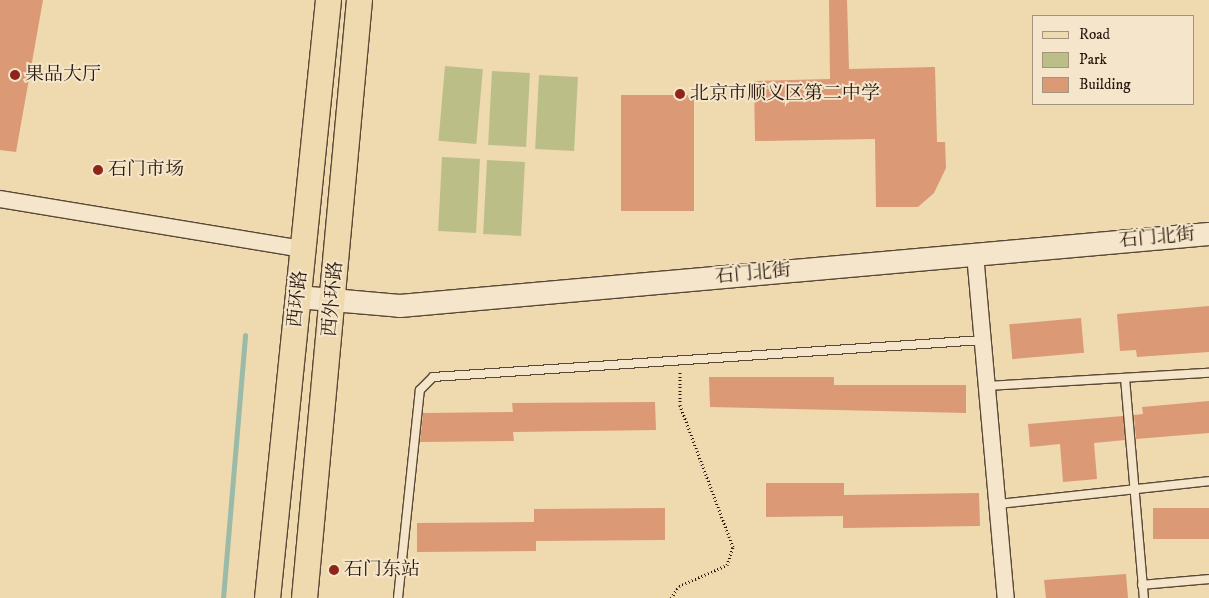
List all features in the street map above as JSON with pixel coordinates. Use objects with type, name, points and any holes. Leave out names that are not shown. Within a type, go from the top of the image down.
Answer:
[{"type":"main road","name":"西环路","points":[[267,598],[328,0]]},
{"type":"main road","name":"西外环路","points":[[304,598],[333,302],[359,0]]},
{"type":"street","points":[[0,199],[303,249]]},
{"type":"street","name":"石门北街","points":[[298,297],[333,302],[400,306],[1209,234]]},
{"type":"street","points":[[975,254],[1006,598]]},
{"type":"lane","points":[[398,598],[420,390],[433,377],[983,340]]},
{"type":"lane","points":[[987,386],[1209,373]]},
{"type":"lane","points":[[1125,378],[1144,598]]},
{"type":"lane","points":[[998,504],[1209,481]]},
{"type":"lane","points":[[1142,584],[1209,579]]},
{"type":"path","points":[[672,598],[679,586],[728,565],[733,547],[680,405],[680,361]]},
{"type":"green space","points":[[445,66],[483,69],[476,144],[438,141]]},
{"type":"green space","points":[[492,71],[530,73],[526,147],[488,145]]},
{"type":"green space","points":[[539,75],[578,77],[574,151],[535,149]]},
{"type":"green space","points":[[442,157],[480,159],[476,233],[438,231]]},
{"type":"green space","points":[[487,160],[525,162],[521,236],[483,234]]},
{"type":"building","name":"果品大厅","points":[[0,0],[43,0],[16,152],[0,150]]},
{"type":"building","points":[[829,0],[847,0],[849,69],[935,67],[937,142],[945,142],[946,168],[934,193],[918,207],[876,207],[875,139],[755,141],[754,81],[830,79]]},
{"type":"building","points":[[621,95],[694,95],[694,211],[621,211]]},
{"type":"building","points":[[1209,306],[1209,352],[1137,357],[1136,350],[1120,351],[1117,314]]},
{"type":"building","points":[[1081,318],[1084,353],[1012,359],[1009,324]]},
{"type":"building","points":[[709,377],[834,377],[834,385],[966,385],[966,413],[710,407]]},
{"type":"building","points":[[1209,401],[1209,433],[1136,439],[1134,415],[1143,414],[1142,407]]},
{"type":"building","points":[[655,402],[656,430],[513,432],[514,441],[420,442],[423,413],[513,412],[512,403]]},
{"type":"building","points":[[1123,416],[1125,440],[1094,443],[1097,479],[1063,482],[1060,444],[1030,447],[1028,424]]},
{"type":"building","points":[[766,483],[844,483],[844,495],[979,493],[980,526],[843,528],[843,516],[766,517]]},
{"type":"building","points":[[665,508],[665,540],[536,541],[536,551],[417,552],[417,523],[534,522],[534,509]]},
{"type":"building","points":[[1153,508],[1209,508],[1209,539],[1153,539]]},
{"type":"building","points":[[1126,574],[1128,598],[1046,598],[1044,580]]},
{"type":"waterway","points":[[223,598],[245,335]]},
{"type":"place","name":"果品大厅","points":[[15,75]]},
{"type":"place","name":"北京市顺义区第二中学","points":[[680,94]]},
{"type":"place","name":"石门市场","points":[[98,170]]},
{"type":"place","name":"石门东站","points":[[334,570]]}]
